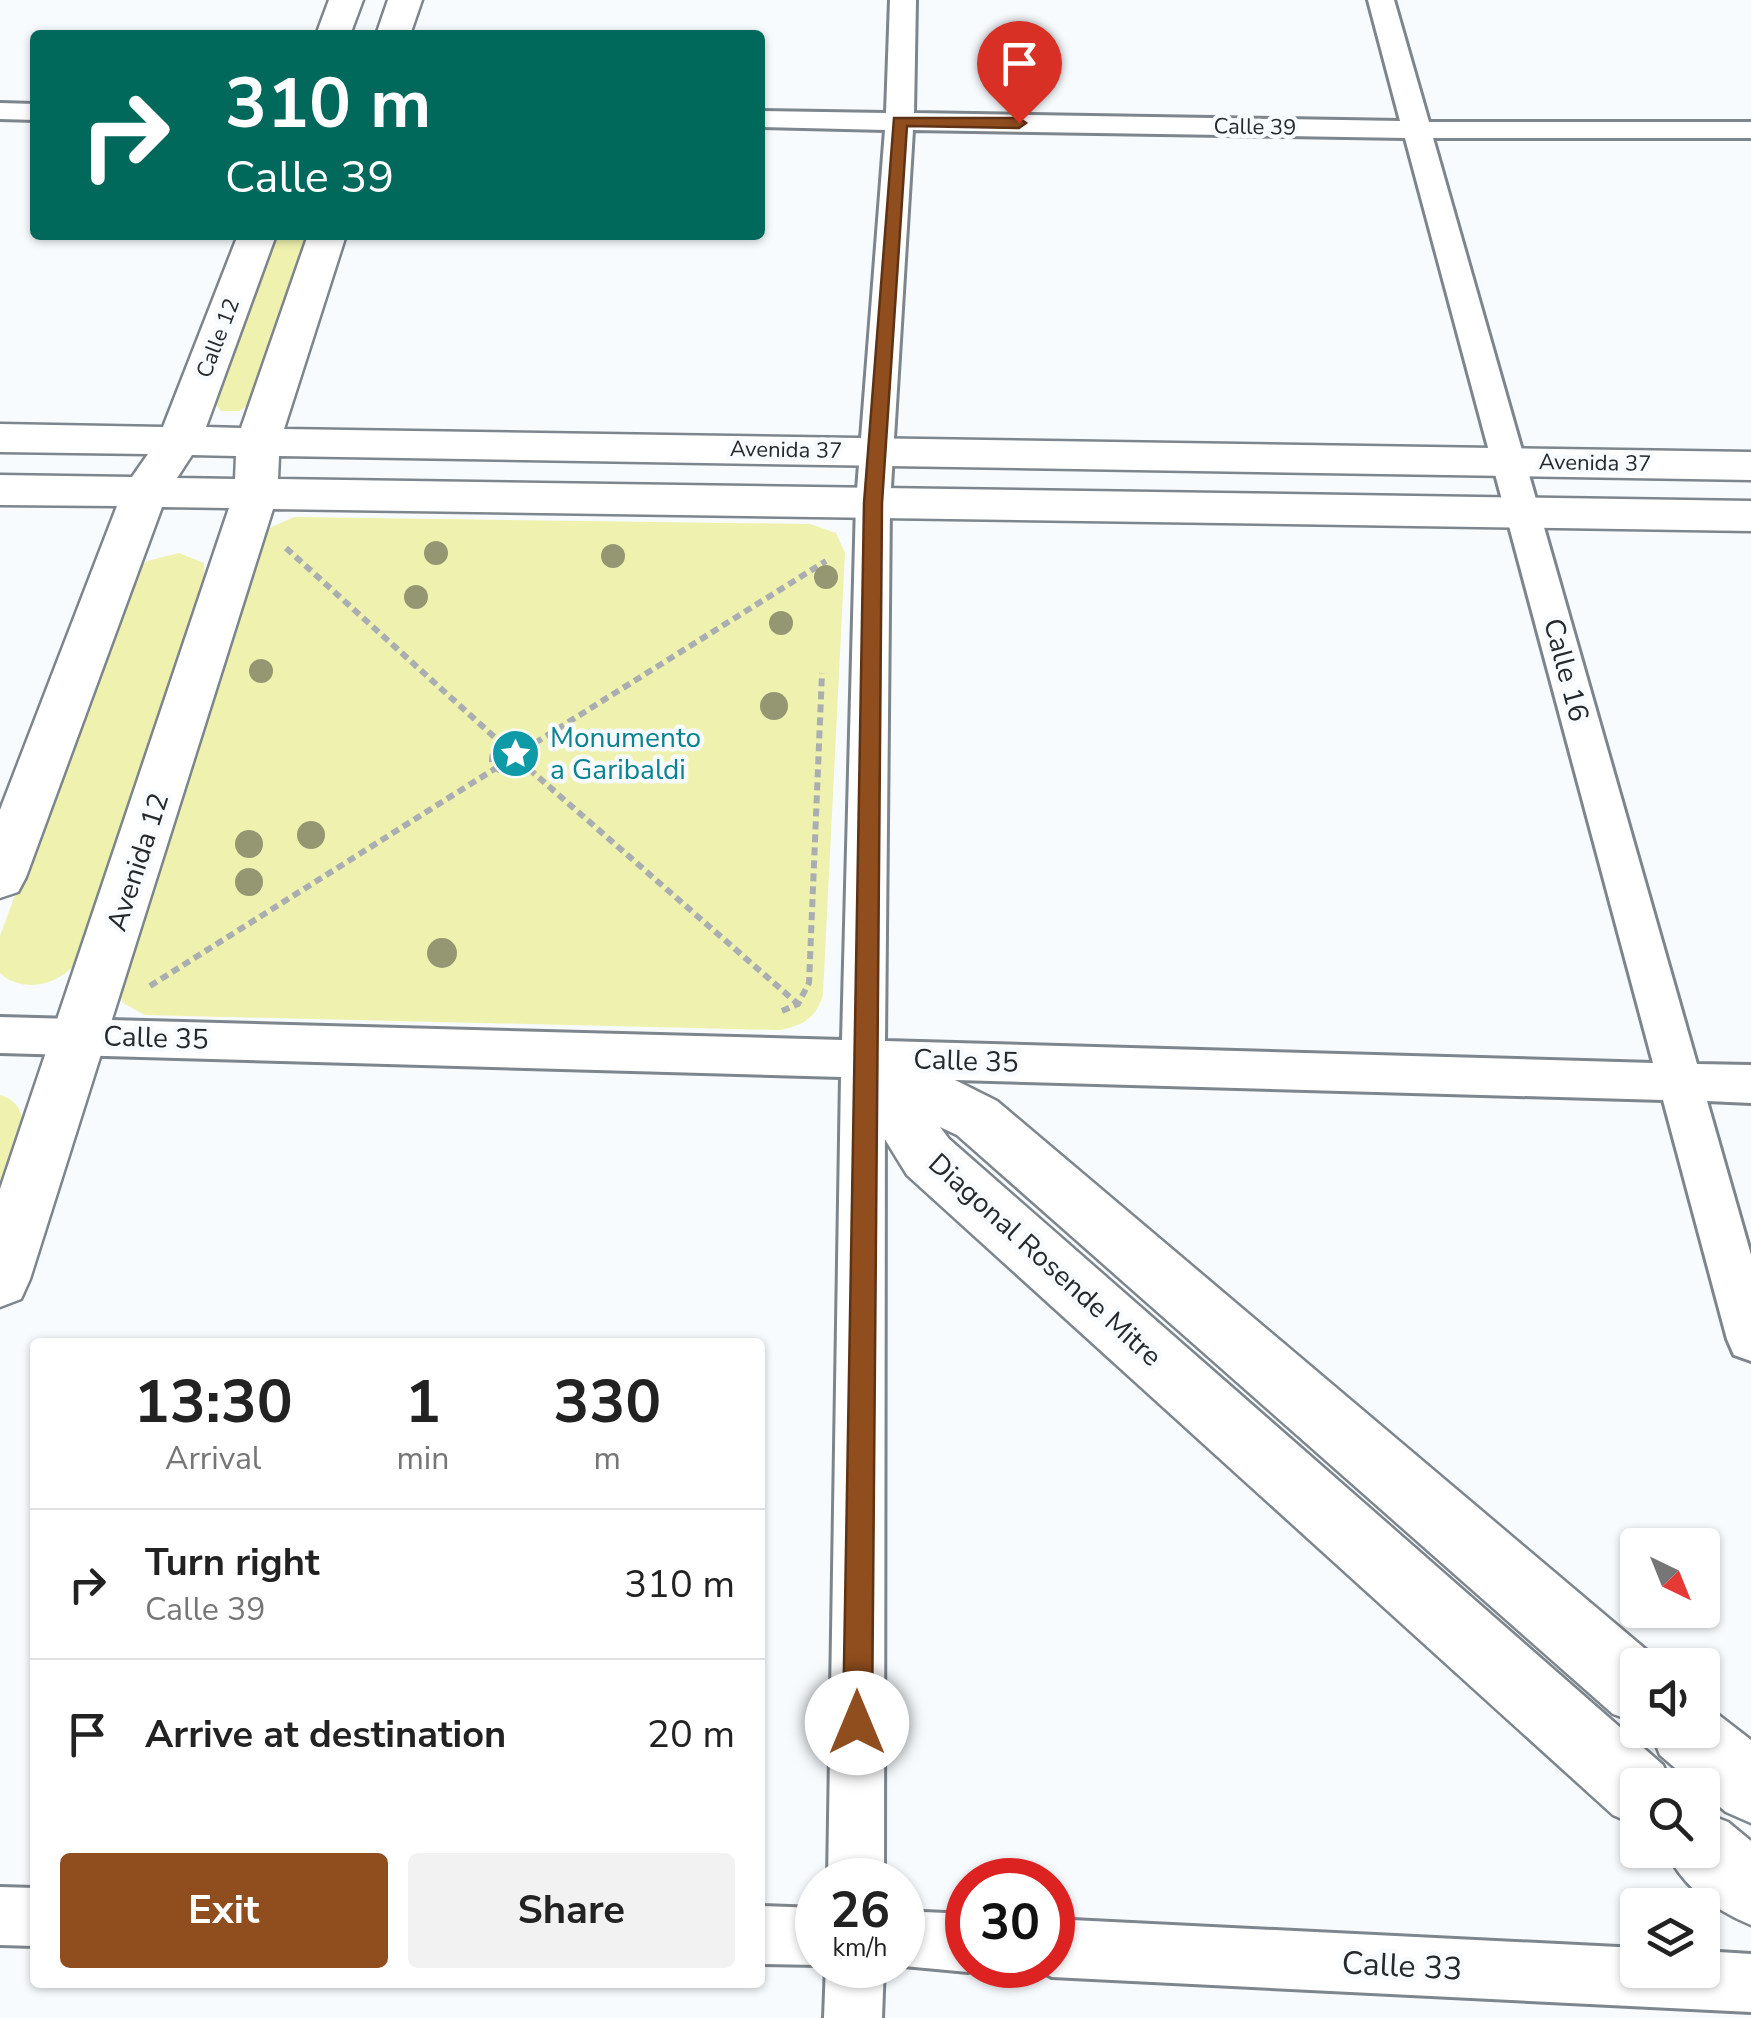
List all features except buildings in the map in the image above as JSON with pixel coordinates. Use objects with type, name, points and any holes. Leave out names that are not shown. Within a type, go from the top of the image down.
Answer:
[{"type":"main road","points":[[334,30],[346,0]]},
{"type":"main road","points":[[395,30],[405,0]]},
{"type":"main road","name":"Calle 12","points":[[179,440],[255,240]]},
{"type":"main road","points":[[258,442],[325,240]]},
{"type":"main road","name":"Avenida 37","points":[[0,438],[1751,466]]},
{"type":"main road","points":[[0,877],[145,492],[179,440]]},
{"type":"main road","name":"Avenida 12","points":[[0,1278],[265,516],[258,442]]},
{"type":"main road","name":"Avenida 37","points":[[0,490],[145,492],[265,516],[873,503],[1751,516]]},
{"type":"main road","name":"Diagonal Rosende Mitre","points":[[863,1058],[978,1118],[1620,1673]]},
{"type":"main road","name":"Diagonal Rosende Mitre","points":[[863,1058],[928,1157],[1620,1774]]},
{"type":"main road","points":[[1706,1748],[1751,1787]]},
{"type":"main road","points":[[1720,1863],[1751,1888]]},
{"type":"street","points":[[856,1858],[863,1058],[873,503],[900,121],[902,0]]},
{"type":"street","name":"Calle 16","points":[[1380,0],[1751,1340]]},
{"type":"street","points":[[0,112],[30,112]]},
{"type":"street","name":"Calle 39","points":[[765,120],[1416,130],[1751,130]]},
{"type":"street","name":"Calle 35","points":[[0,1035],[1751,1084]]},
{"type":"street","points":[[0,1916],[30,1916]]},
{"type":"street","points":[[765,1935],[795,1936]]},
{"type":"street","name":"Calle 33","points":[[1075,1949],[1751,1983]]},
{"type":"street","points":[[853,2018],[854,1988]]},
{"type":"path","points":[[265,516],[501,743]]},
{"type":"path","points":[[535,743],[826,561],[826,580]]},
{"type":"path","points":[[775,1013],[798,1004],[808,983],[822,657]]},
{"type":"path","points":[[496,768],[491,757],[501,743],[523,738],[535,743]]},
{"type":"path","points":[[138,982],[147,993],[496,768],[517,774],[529,770],[539,756],[535,743]]},
{"type":"path","points":[[529,770],[798,1004]]},
{"type":"green space","points":[[272,240],[308,240],[252,403],[239,411],[221,411],[213,402]]},
{"type":"green space","points":[[294,517],[810,524],[836,533],[845,553],[823,994],[813,1015],[779,1030],[145,1015],[123,1003],[120,994],[265,530]]},
{"type":"green space","points":[[179,553],[204,563],[205,582],[80,957],[54,980],[32,985],[10,980],[0,973],[0,936],[133,573],[147,561]]},
{"type":"green space","points":[[0,1095],[13,1102],[22,1125],[21,1140],[0,1197]]},
{"type":"place","name":"Monumento a Garibaldi","points":[[515,754]]},
{"type":"route","points":[[857,1723],[873,503],[900,121],[1019,123]]}]
